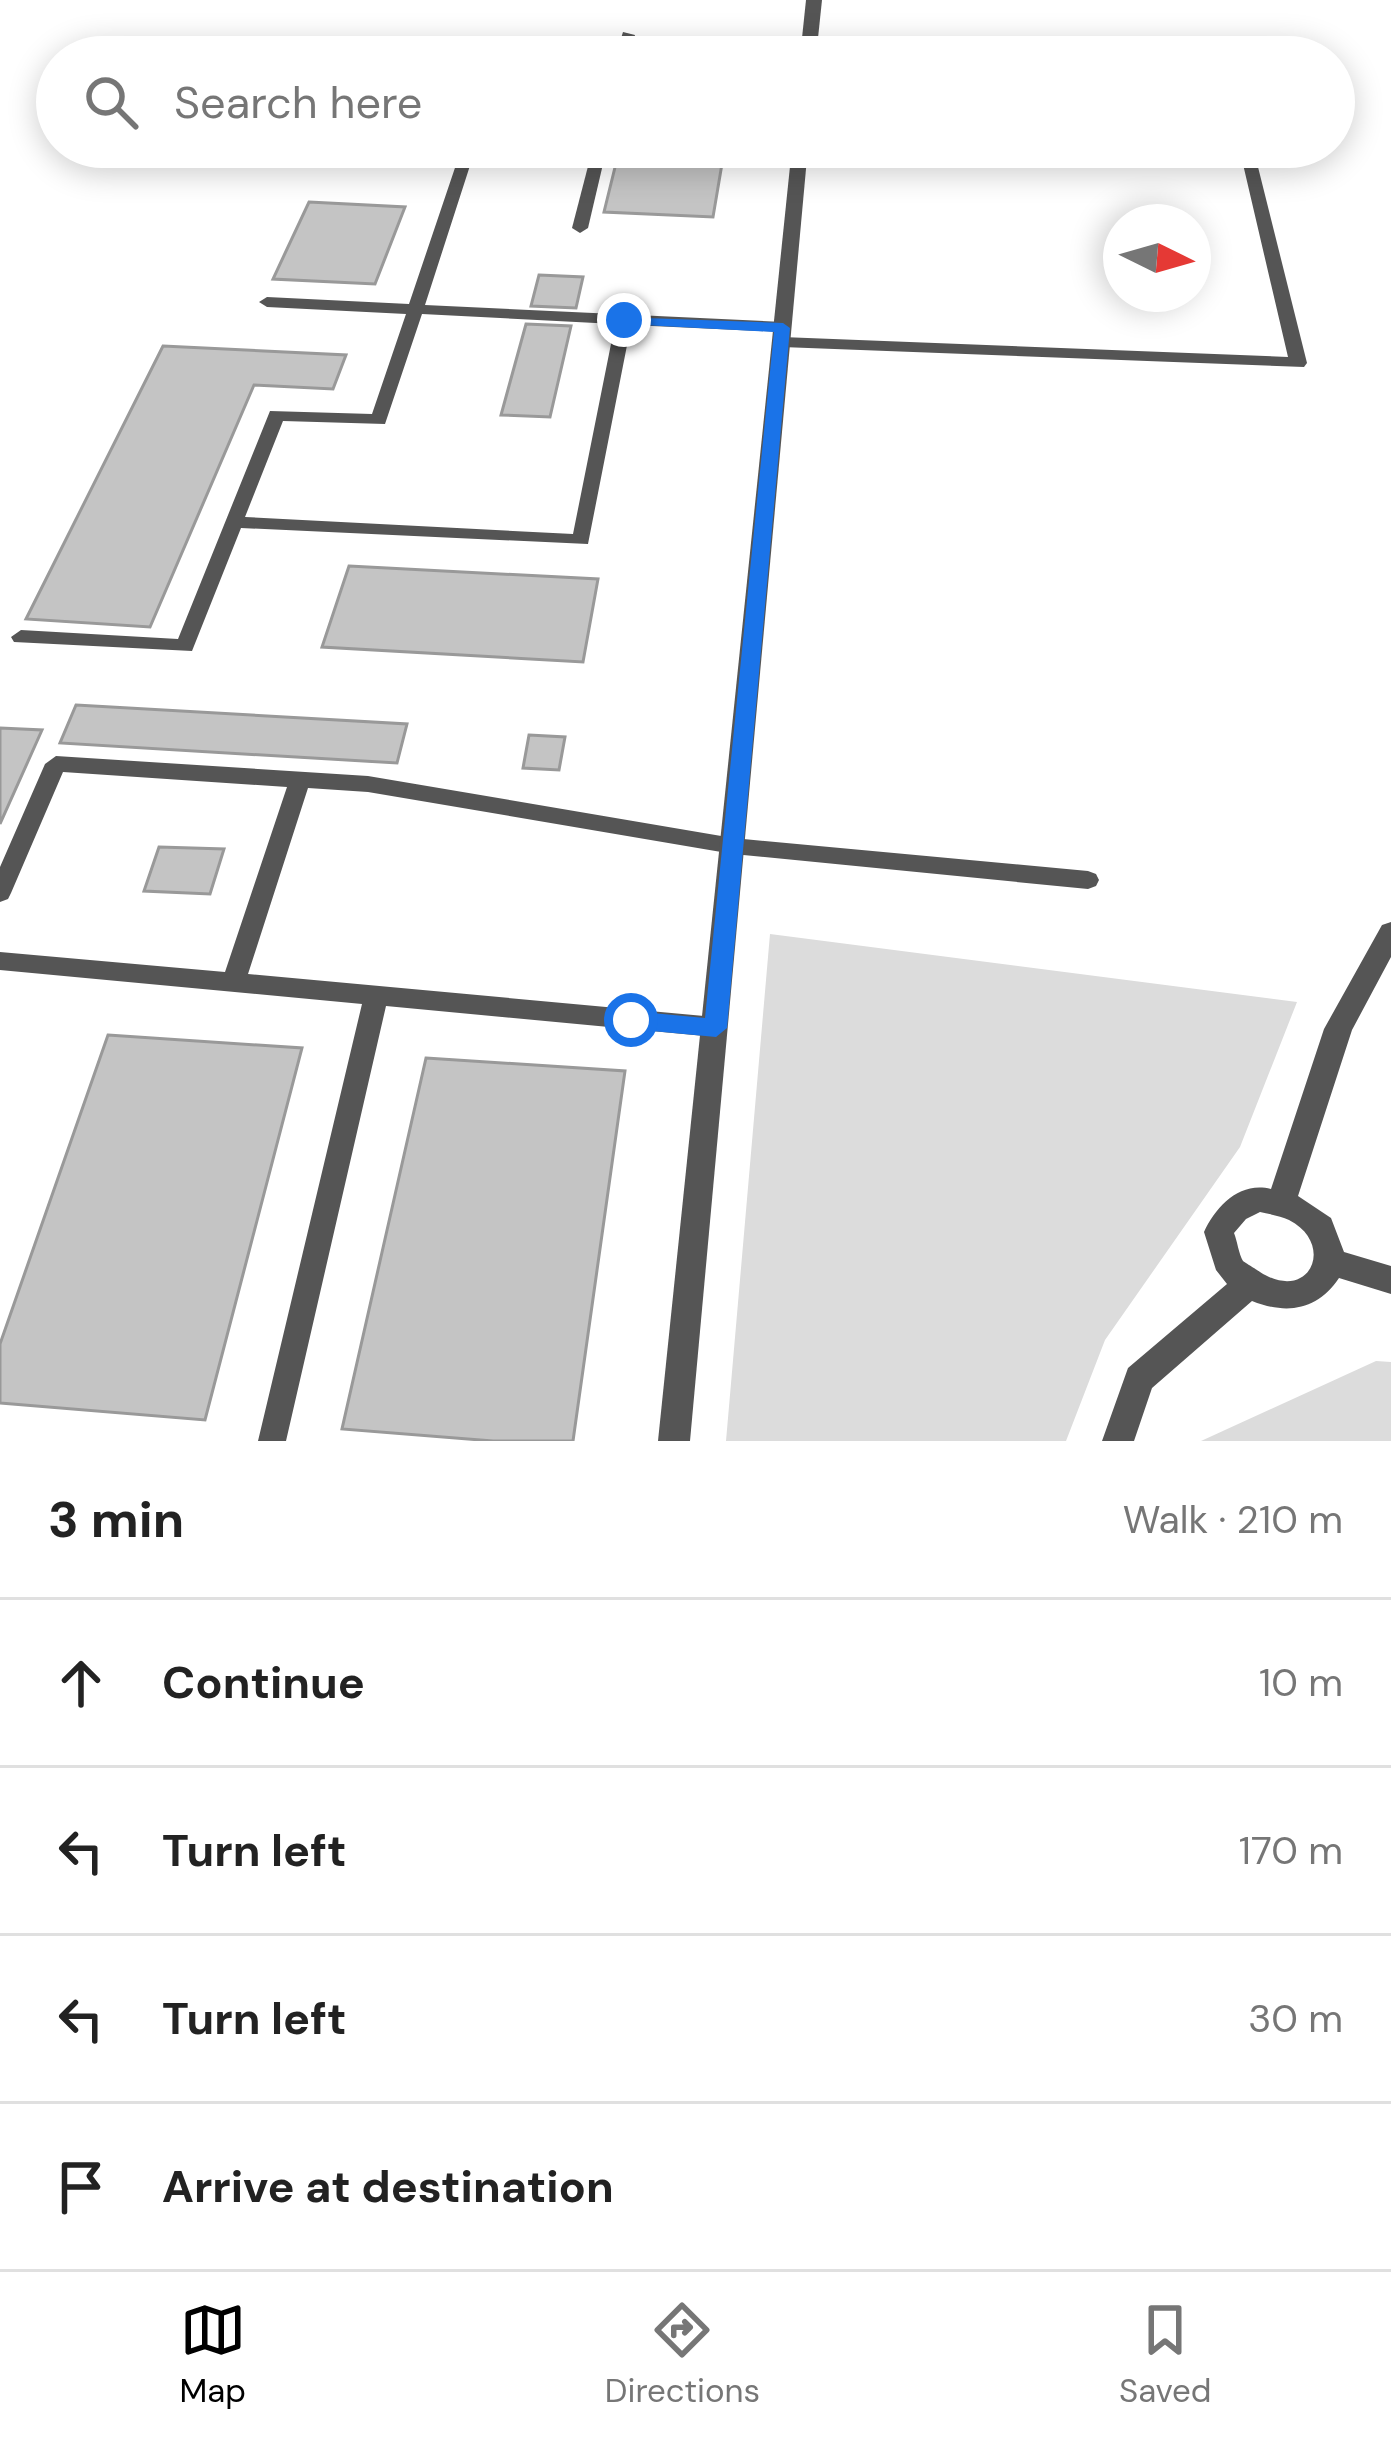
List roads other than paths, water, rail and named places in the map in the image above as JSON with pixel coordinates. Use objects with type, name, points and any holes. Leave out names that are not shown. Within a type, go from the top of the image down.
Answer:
[{"type":"street","points":[[810,36],[814,0]]},
{"type":"street","points":[[674,1441],[798,168]]},
{"type":"street","points":[[1282,1201],[1338,1029],[1391,932]]},
{"type":"street","points":[[1282,1201],[1319,1225],[1330,1244],[1332,1262],[1326,1280],[1312,1292],[1292,1298],[1248,1285],[1231,1270],[1219,1232],[1240,1204],[1282,1201]]},
{"type":"street","points":[[1332,1262],[1391,1280]]},
{"type":"street","points":[[1118,1441],[1139,1379],[1248,1285]]},
{"type":"lane","points":[[21,637],[185,646],[276,415],[379,420],[462,168]]},
{"type":"lane","points":[[580,228],[595,168]]},
{"type":"lane","points":[[267,302],[1298,363],[1251,168]]},
{"type":"lane","points":[[234,522],[580,540],[624,320]]},
{"type":"lane","points":[[0,893],[56,764],[368,784],[733,846],[1088,880]]},
{"type":"lane","points":[[232,983],[300,779]]},
{"type":"lane","points":[[0,961],[716,1028]]},
{"type":"lane","points":[[272,1441],[376,996]]}]
